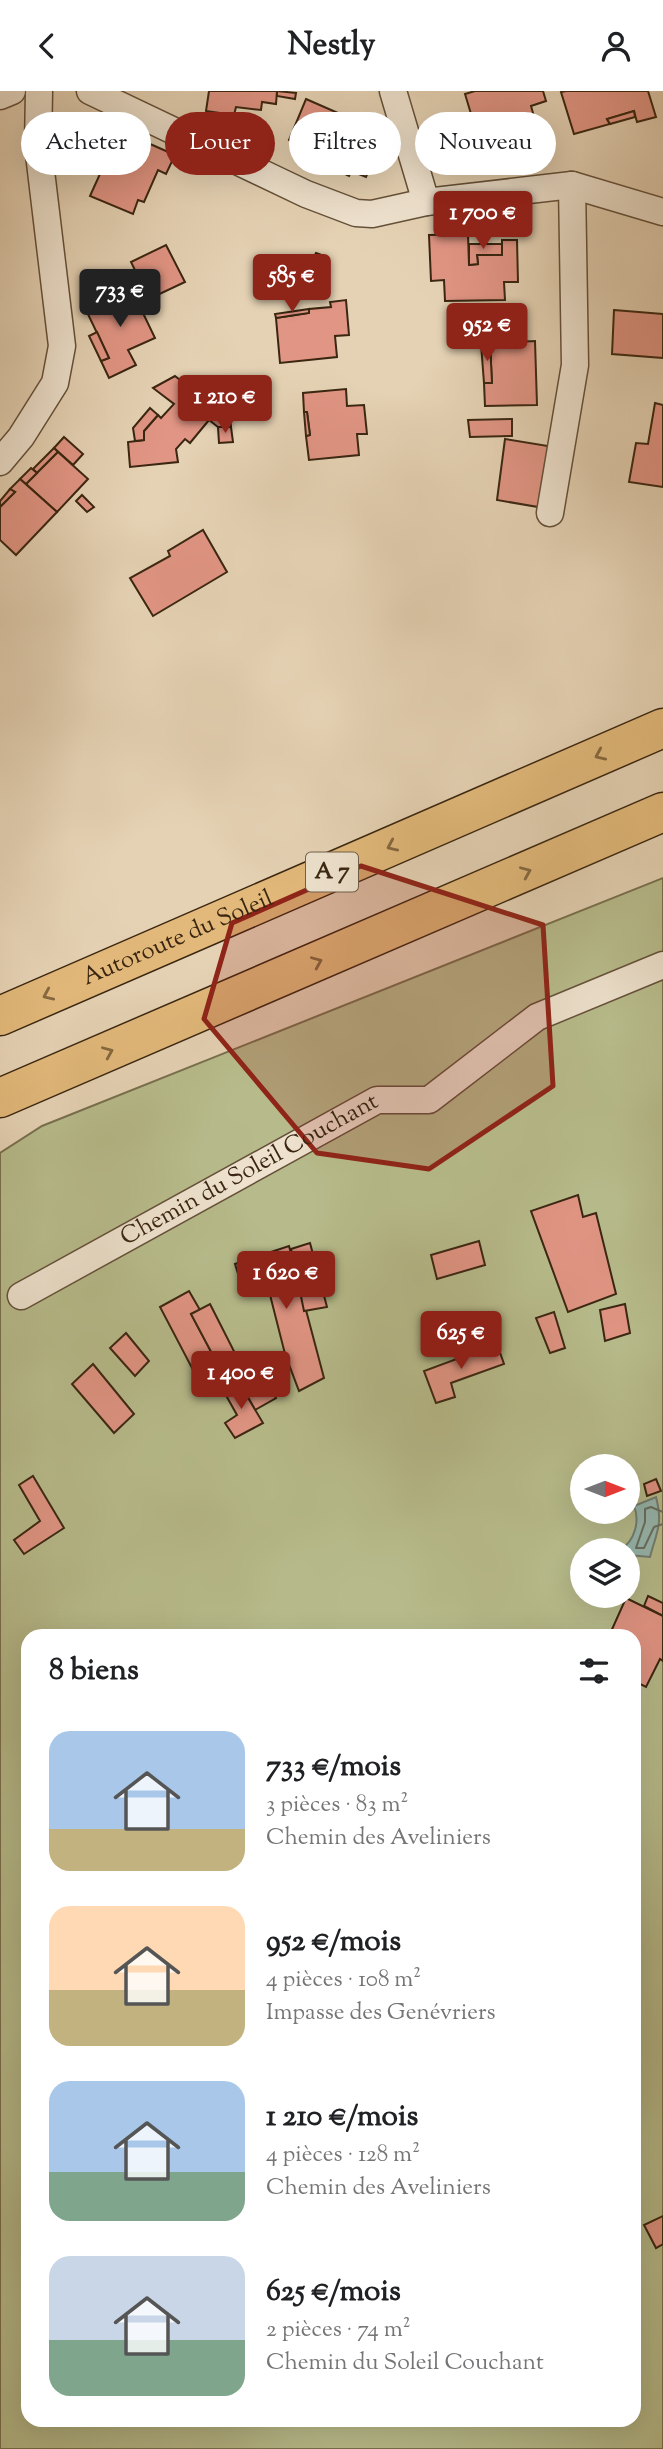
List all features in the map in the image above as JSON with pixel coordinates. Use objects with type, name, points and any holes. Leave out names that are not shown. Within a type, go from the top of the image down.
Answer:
[{"type":"highway","name":"Autoroute du Soleil","points":[[0,1016],[663,728]]},
{"type":"highway","points":[[0,1098],[663,812]]},
{"type":"street","points":[[0,96],[12,91]]},
{"type":"street","points":[[0,462],[21,437],[55,383],[62,346],[38,146],[39,91]]},
{"type":"street","points":[[90,91],[340,209],[372,214],[426,202],[572,185],[663,212]]},
{"type":"street","points":[[393,91],[426,202]]},
{"type":"street","points":[[550,513],[575,365],[572,185]]},
{"type":"street","name":"Chemin du Soleil Couchant","points":[[22,1296],[377,1100],[429,1100],[537,1017],[663,965]]},
{"type":"highlighted area","points":[[361,866],[543,925],[553,1086],[429,1169],[317,1153],[204,1019],[232,923]]},
{"type":"green space","points":[[663,878],[663,2449],[0,2449],[0,1153],[42,1126]]},
{"type":"water","points":[[656,1497],[659,1521],[650,1557],[640,1556],[640,1538],[631,1538],[636,1524],[640,1524],[640,1504]]},
{"type":"building","points":[[209,91],[277,91],[276,104],[262,102],[261,110],[236,107],[235,112],[206,111]]},
{"type":"building","points":[[277,91],[296,93],[295,99],[277,96]]},
{"type":"building","points":[[475,91],[543,91],[546,101],[531,106],[533,112],[470,112],[465,94]]},
{"type":"building","points":[[648,91],[656,117],[637,122],[634,111],[607,119],[610,124],[574,134],[561,92]]},
{"type":"building","points":[[306,99],[336,112],[301,112]]},
{"type":"building","points":[[634,111],[635,117],[610,124],[607,119]]},
{"type":"building","points":[[151,144],[165,151],[165,174],[158,170],[144,202],[138,200],[133,214],[90,196],[99,175],[151,175]]},
{"type":"building","points":[[468,234],[469,265],[478,264],[477,255],[502,255],[502,240],[517,240],[518,282],[504,282],[505,300],[445,301],[444,280],[431,281],[429,235]]},
{"type":"building","points":[[469,244],[502,244],[502,255],[477,255],[478,264],[469,265]]},
{"type":"building","points":[[166,245],[185,282],[149,299],[131,262]]},
{"type":"building","points":[[316,253],[327,257],[324,267],[312,261]]},
{"type":"building","points":[[130,286],[155,338],[128,350],[136,365],[109,378],[101,361],[109,358],[85,308]]},
{"type":"building","points":[[346,300],[349,335],[335,336],[337,357],[280,363],[276,318],[309,313],[309,309],[331,307],[330,302]]},
{"type":"building","points":[[309,309],[309,313],[276,318],[275,314]]},
{"type":"building","points":[[614,310],[663,314],[663,358],[612,354]]},
{"type":"building","points":[[514,320],[514,342],[535,341],[537,405],[485,406],[484,383],[492,383],[490,343],[467,345],[467,321]]},
{"type":"building","points":[[97,332],[109,358],[101,361],[89,336]]},
{"type":"building","points":[[490,343],[492,383],[484,383],[481,344]]},
{"type":"building","points":[[175,376],[189,387],[181,395],[198,409],[208,395],[208,386],[228,384],[231,427],[218,427],[209,420],[190,443],[185,439],[176,449],[178,462],[130,467],[128,442],[144,440],[144,431],[158,415],[161,418],[174,404],[153,388]]},
{"type":"building","points":[[346,389],[347,406],[364,405],[367,434],[357,434],[359,455],[309,460],[306,436],[310,435],[307,412],[304,412],[303,393]]},
{"type":"building","points":[[655,403],[663,405],[663,487],[629,482],[636,443],[648,444]]},
{"type":"building","points":[[150,408],[158,415],[144,431],[144,440],[135,441],[133,428]]},
{"type":"building","points":[[304,412],[307,412],[310,435],[306,436]]},
{"type":"building","points":[[512,419],[512,436],[470,437],[468,420]]},
{"type":"building","points":[[218,427],[231,427],[233,442],[219,443]]},
{"type":"building","points":[[64,437],[83,454],[73,465],[54,448]]},
{"type":"building","points":[[505,439],[554,447],[544,508],[497,500]]},
{"type":"building","points":[[54,448],[58,452],[37,473],[33,469]]},
{"type":"building","points":[[58,452],[88,479],[57,512],[26,484]]},
{"type":"building","points":[[31,468],[37,473],[26,484],[20,479]]},
{"type":"building","points":[[20,479],[57,512],[16,555],[0,540],[0,507],[15,492],[10,489]]},
{"type":"building","points":[[10,489],[15,492],[0,507],[0,501]]},
{"type":"building","points":[[82,495],[94,507],[87,512],[76,501]]},
{"type":"building","points":[[203,530],[227,572],[153,616],[130,578],[170,556],[168,551]]},
{"type":"building","points":[[578,1195],[583,1217],[596,1213],[616,1294],[568,1312],[531,1211]]},
{"type":"building","points":[[479,1241],[485,1265],[437,1279],[431,1255]]},
{"type":"building","points":[[310,1243],[314,1258],[294,1262],[291,1249]]},
{"type":"building","points":[[289,1246],[324,1378],[299,1391],[285,1354],[267,1283],[243,1290],[235,1264]]},
{"type":"building","points":[[314,1258],[327,1307],[304,1311],[294,1262]]},
{"type":"building","points":[[189,1291],[200,1310],[191,1314],[225,1378],[203,1389],[160,1307]]},
{"type":"building","points":[[210,1304],[243,1369],[225,1378],[191,1314]]},
{"type":"building","points":[[625,1304],[630,1333],[605,1341],[600,1310]]},
{"type":"building","points":[[554,1312],[565,1348],[550,1353],[536,1318]]},
{"type":"building","points":[[126,1333],[149,1361],[135,1376],[110,1348]]},
{"type":"building","points":[[497,1344],[504,1364],[451,1383],[455,1397],[436,1403],[424,1371]]},
{"type":"building","points":[[93,1364],[134,1414],[114,1433],[72,1384]]},
{"type":"building","points":[[264,1376],[276,1398],[255,1410],[243,1388]]},
{"type":"building","points":[[238,1381],[263,1423],[235,1438],[225,1423],[237,1415],[223,1390]]},
{"type":"building","points":[[33,1476],[64,1528],[24,1554],[14,1540],[40,1521],[19,1485]]},
{"type":"building","points":[[656,1479],[661,1491],[647,1496],[644,1484]]},
{"type":"building","points":[[648,1596],[663,1603],[663,1616],[644,1606]]},
{"type":"building","points":[[640,1605],[663,1616],[663,1661],[660,1659],[646,1687],[641,1684],[641,1629],[612,1629],[622,1608],[640,1608]]},
{"type":"building","points":[[663,2216],[663,2244],[656,2248],[644,2225]]}]
